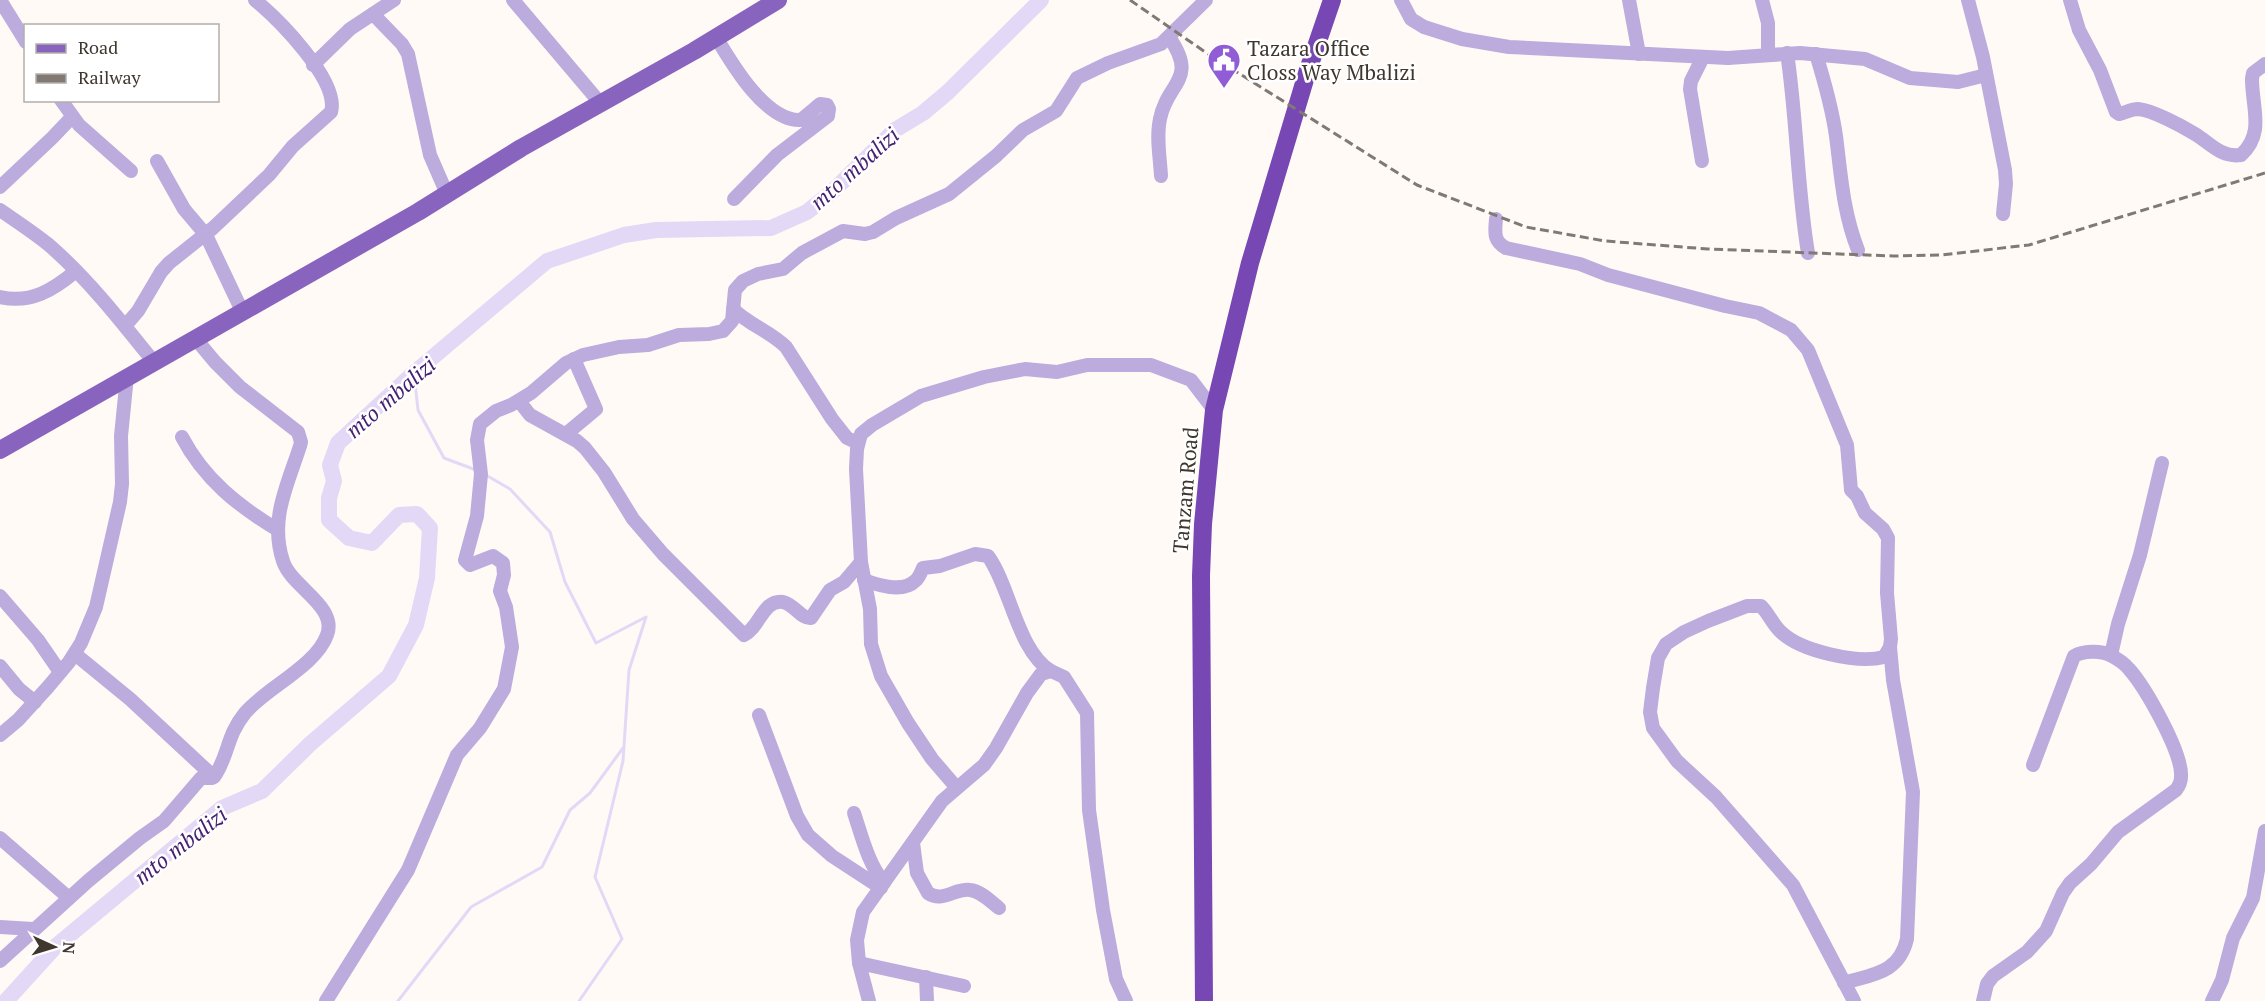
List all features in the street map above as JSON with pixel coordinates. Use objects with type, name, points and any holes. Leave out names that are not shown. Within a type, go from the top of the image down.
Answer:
[{"type":"highway","name":"Tanzam Road","points":[[1204,1001],[1201,576],[1203,524],[1214,410],[1250,263],[1307,73],[1332,0]]},
{"type":"main road","points":[[0,450],[153,361],[281,291],[521,148],[778,0]]},
{"type":"street","points":[[0,0],[24,39]]},
{"type":"street","points":[[125,326],[138,311],[161,272],[178,255],[206,235],[269,176],[293,146],[331,112],[331,96],[313,65],[276,18],[255,0]]},
{"type":"street","points":[[313,65],[336,41],[394,0]]},
{"type":"street","points":[[513,0],[601,104]]},
{"type":"street","points":[[326,1001],[408,870],[457,755],[480,728],[499,699],[507,678],[512,647],[506,607],[500,591],[505,569],[499,558],[492,556],[470,565],[465,560],[477,516],[481,474],[478,430],[485,418],[519,401],[574,359],[584,355],[609,349],[648,345],[673,336],[723,331],[731,324],[735,290],[743,281],[758,274],[783,269],[802,253],[843,231],[864,234],[873,232],[896,218],[949,194],[974,176],[1023,130],[1056,111],[1077,78],[1108,63],[1152,48],[1168,37],[1206,0]]},
{"type":"street","points":[[1401,0],[1411,19],[1424,27],[1462,39],[1509,47],[1703,57],[1816,54],[1865,59],[1910,78],[1958,82],[1986,75]]},
{"type":"street","points":[[1629,0],[1639,54]]},
{"type":"street","points":[[1762,0],[1767,23],[1768,55]]},
{"type":"street","points":[[1968,0],[1975,22],[2006,176],[2003,214]]},
{"type":"street","points":[[2070,0],[2079,30],[2100,70],[2116,112],[2119,114],[2144,110],[2190,131],[2218,151],[2232,155],[2241,154],[2254,139],[2258,125],[2252,79],[2253,73],[2265,64]]},
{"type":"street","points":[[373,14],[402,44],[408,54],[430,155],[447,194]]},
{"type":"street","points":[[716,37],[756,94],[784,118],[801,120],[820,104],[827,105],[829,109],[828,116],[777,155],[734,199]]},
{"type":"street","points":[[1161,176],[1160,121],[1162,112],[1182,72],[1178,52],[1168,37]]},
{"type":"street","points":[[1787,53],[1795,108],[1808,253]]},
{"type":"street","points":[[1816,54],[1833,120],[1840,184],[1850,229],[1858,250]]},
{"type":"street","points":[[1702,161],[1690,89],[1691,81],[1703,57]]},
{"type":"street","points":[[62,102],[72,117],[131,171]]},
{"type":"street","points":[[0,187],[72,117]]},
{"type":"street","points":[[157,161],[184,209],[206,235],[243,311]]},
{"type":"street","points":[[0,210],[47,244],[76,271],[153,361]]},
{"type":"street","points":[[1496,219],[1496,238],[1506,248],[1580,264],[1608,275],[1759,313],[1774,319],[1797,335],[1809,350],[1847,445],[1851,490],[1857,496],[1865,513],[1883,529],[1888,538],[1887,593],[1893,680],[1913,792],[1907,939],[1904,952],[1895,964],[1844,983]]},
{"type":"street","points":[[0,297],[21,299],[36,297],[53,289],[76,271]]},
{"type":"street","points":[[733,309],[786,347],[832,419],[847,438],[858,443]]},
{"type":"street","points":[[195,338],[240,387],[298,432],[301,442],[283,493],[278,530],[285,566],[298,584],[321,606],[328,619],[327,635],[321,646],[246,712],[232,732],[222,763],[214,777]]},
{"type":"street","points":[[566,434],[592,415],[596,409],[574,359]]},
{"type":"street","points":[[956,787],[919,740],[881,676],[871,644],[870,609],[861,562],[856,470],[861,434],[921,396],[984,377],[1024,369],[1057,372],[1087,365],[1151,365],[1188,378],[1214,410]]},
{"type":"street","points":[[0,735],[18,720],[75,654],[96,607],[102,572],[120,502],[121,436],[127,376]]},
{"type":"street","points":[[519,401],[530,415],[577,441],[594,458],[629,514],[663,554],[744,635],[754,626],[768,606],[777,602],[790,604],[804,617],[811,618],[820,608],[830,590],[844,582],[861,562]]},
{"type":"street","points":[[182,437],[197,462],[218,486],[247,511],[278,530]]},
{"type":"street","points":[[2111,655],[2115,632],[2140,555],[2162,463]]},
{"type":"street","points":[[864,580],[887,586],[908,585],[916,581],[923,568],[940,566],[975,554],[988,556],[995,567],[1017,621],[1041,663],[1064,677],[1087,713],[1089,810],[1103,910],[1116,979],[1126,1001]]},
{"type":"street","points":[[0,596],[38,640],[60,672]]},
{"type":"street","points":[[1854,1001],[1793,885],[1716,797],[1686,771],[1653,728],[1650,712],[1658,658],[1662,649],[1673,638],[1708,621],[1751,605],[1761,606],[1770,615],[1778,630],[1804,647],[1869,658],[1884,657],[1890,647]]},
{"type":"street","points":[[1983,1001],[1987,984],[1993,976],[2042,937],[2052,921],[2062,893],[2070,883],[2091,864],[2118,832],[2169,795],[2180,784],[2181,777],[2180,763],[2151,703],[2128,668],[2111,655],[2086,652],[2074,656],[2033,765]]},
{"type":"street","points":[[75,654],[130,699],[214,777]]},
{"type":"street","points":[[0,666],[19,689],[34,702]]},
{"type":"street","points":[[869,1001],[859,963],[857,940],[861,918],[938,807],[956,787],[984,765],[1027,693],[1041,674],[1051,670]]},
{"type":"street","points":[[759,715],[797,816],[808,835],[832,856],[883,886]]},
{"type":"street","points":[[0,961],[116,856],[164,821],[201,778],[214,777]]},
{"type":"street","points":[[854,813],[873,866],[883,886]]},
{"type":"street","points":[[2212,1001],[2222,980],[2233,938],[2253,898],[2265,831]]},
{"type":"street","points":[[0,838],[69,898]]},
{"type":"street","points":[[913,843],[916,873],[928,893],[940,897],[971,890],[982,895],[999,909]]},
{"type":"street","points":[[0,927],[33,929]]},
{"type":"street","points":[[859,963],[964,986]]},
{"type":"street","points":[[926,977],[927,1001]]},
{"type":"waterway","name":"mto mbalizi","points":[[6,1001],[55,947],[222,808],[262,791],[310,744],[389,676],[416,625],[427,578],[430,528],[417,514],[399,515],[372,543],[349,538],[329,520],[329,498],[334,481],[330,465],[338,443],[414,373],[547,261],[624,235],[656,230],[771,228],[807,212],[832,192],[895,130],[923,113],[948,92],[1041,0]]},
{"type":"waterway","points":[[414,373],[418,410],[444,458],[476,470]]},
{"type":"waterway","points":[[484,474],[510,489],[550,532],[565,582],[596,643],[646,617],[629,670],[623,761],[595,877],[622,939],[579,1001]]},
{"type":"waterway","points":[[398,1001],[471,907],[542,867],[570,810],[590,793],[623,748]]},
{"type":"railway","points":[[1130,0],[1208,54],[1417,185],[1526,227],[1605,241],[1708,249],[1893,256],[1941,255],[2029,245],[2265,173]]},
{"type":"place","name":"Tazara Office Closs Way Mbalizi","points":[[1224,89]]}]
